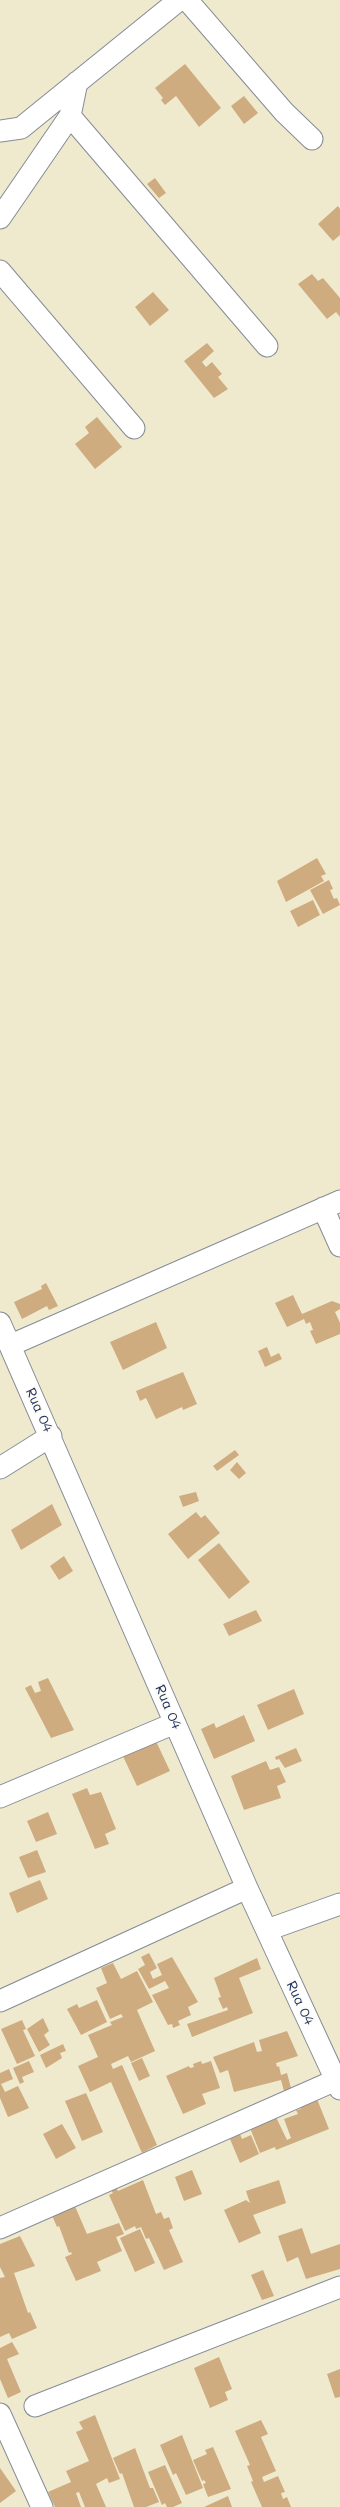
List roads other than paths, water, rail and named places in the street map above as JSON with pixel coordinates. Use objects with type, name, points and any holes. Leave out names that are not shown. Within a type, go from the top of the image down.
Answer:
[{"type":"street","points":[[0,131],[21,128],[179,0]]},
{"type":"street","points":[[187,0],[284,112],[312,139]]},
{"type":"street","points":[[0,218],[70,116],[77,82]]},
{"type":"street","points":[[70,116],[267,346]]},
{"type":"street","points":[[0,271],[134,428]]},
{"type":"street","points":[[11,1345],[332,1205],[340,1246]]},
{"type":"street","name":"Rua 04","points":[[0,1323],[51,1436],[247,1888],[338,2084]]},
{"type":"street","points":[[0,1468],[51,1436]]},
{"type":"street","points":[[0,1797],[175,1723]]},
{"type":"street","points":[[0,2001],[247,1888]]},
{"type":"street","points":[[267,1930],[340,1904]]},
{"type":"street","points":[[0,2228],[338,2084]]},
{"type":"street","points":[[35,2406],[340,2287]]},
{"type":"street","points":[[0,2414],[42,2507]]}]
